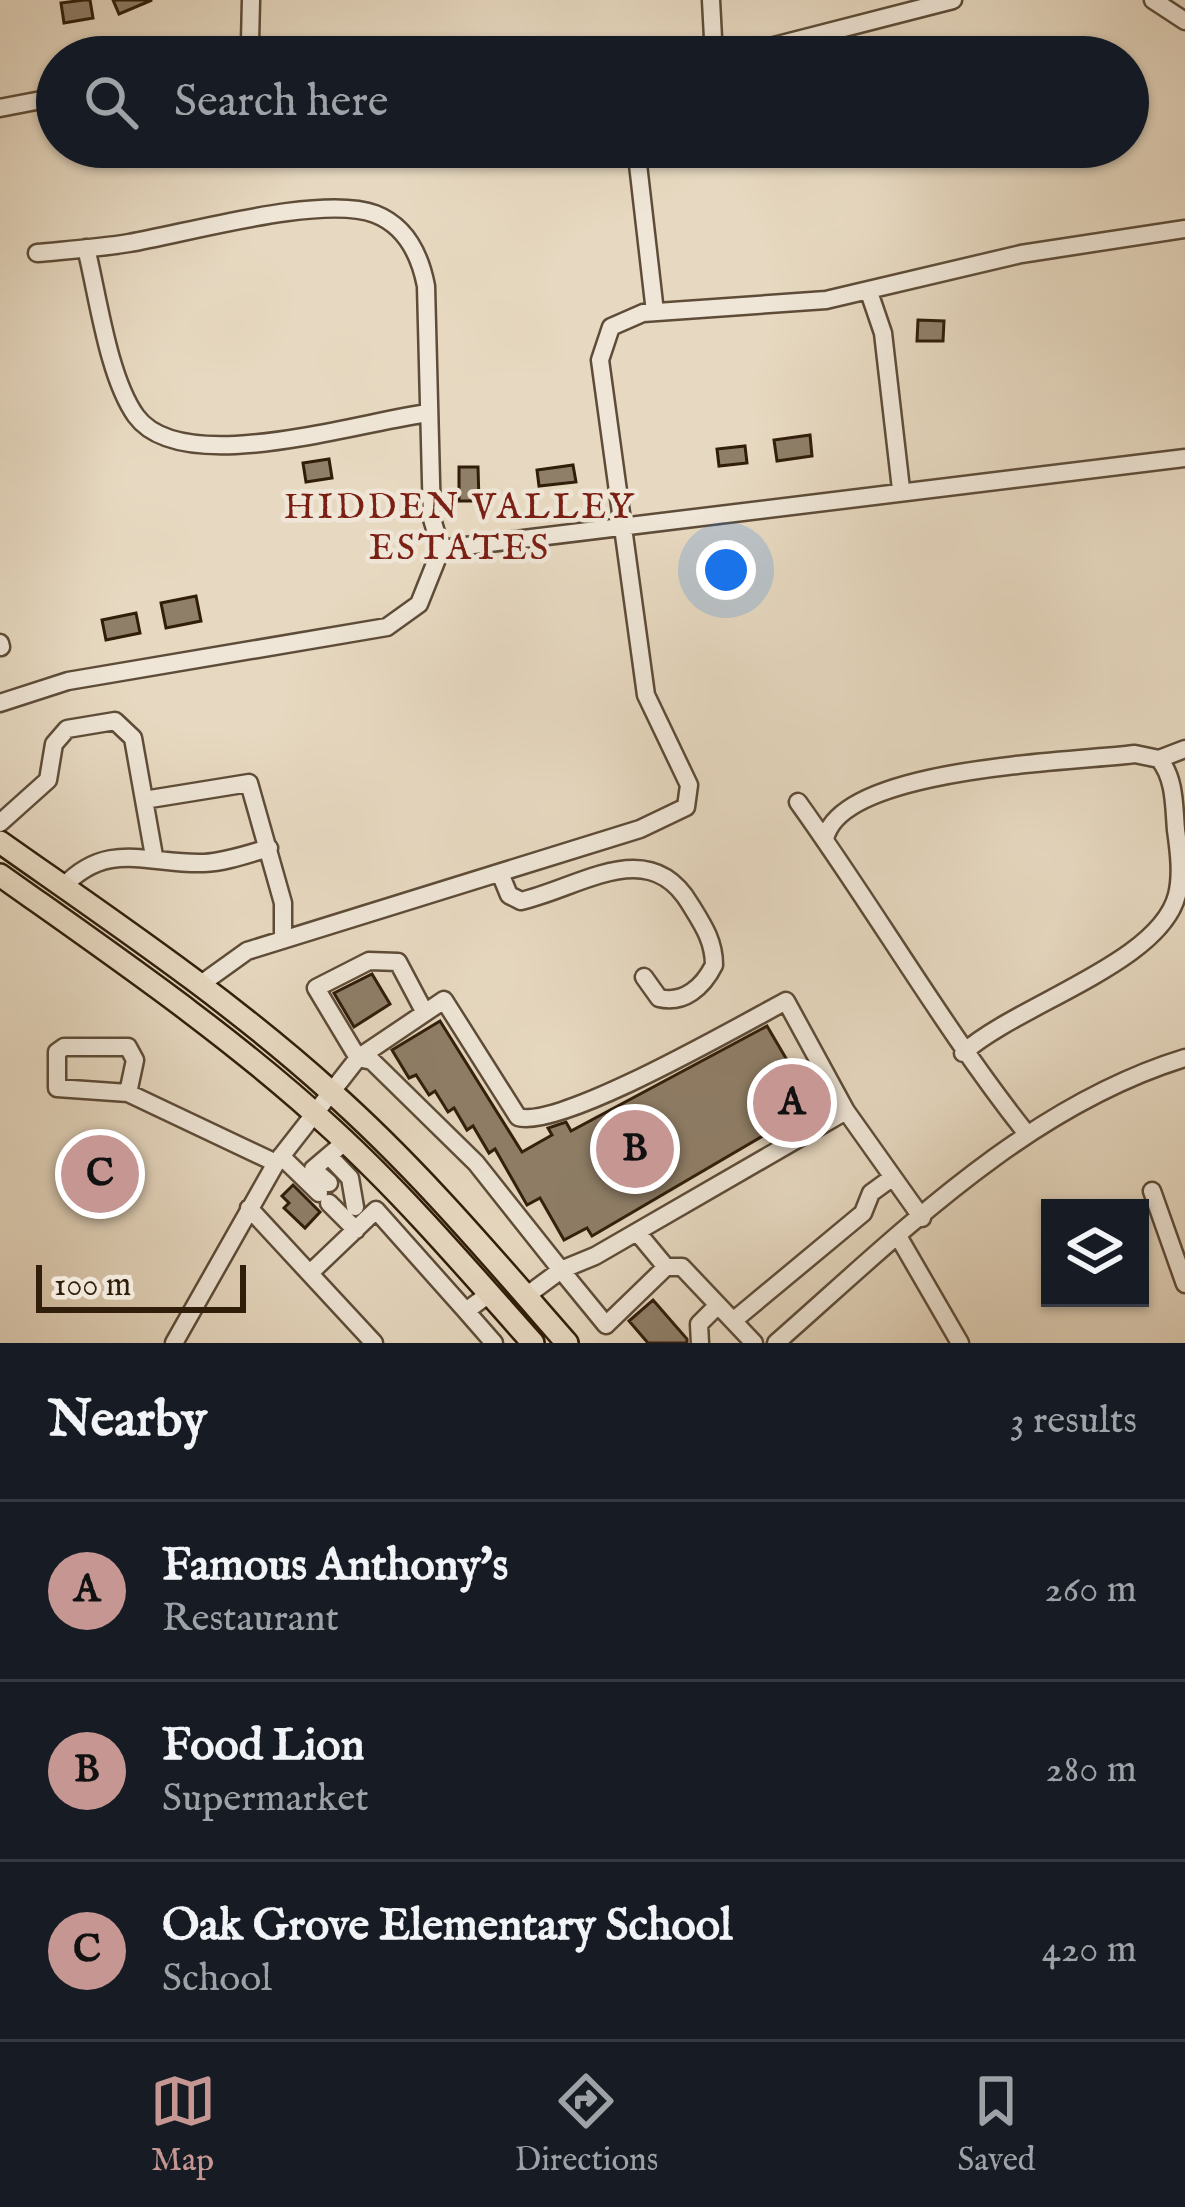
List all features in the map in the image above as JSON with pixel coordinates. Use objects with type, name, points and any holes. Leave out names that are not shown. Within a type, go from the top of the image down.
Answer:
[{"type":"main road","points":[[0,842],[201,985],[330,1091],[395,1153],[568,1343]]},
{"type":"main road","points":[[0,875],[189,1009],[312,1111],[338,1149],[395,1190],[533,1343]]},
{"type":"street","points":[[250,36],[251,0]]},
{"type":"street","points":[[711,0],[714,36]]},
{"type":"street","points":[[813,36],[953,0]]},
{"type":"street","points":[[1153,0],[1185,21]]},
{"type":"street","points":[[0,108],[36,101]]},
{"type":"street","points":[[638,168],[655,312]]},
{"type":"street","points":[[0,704],[68,681],[387,627],[419,604],[441,549],[432,519],[423,269],[408,239],[382,217],[330,208],[37,253]]},
{"type":"street","points":[[201,985],[230,958],[679,813],[690,790],[646,695],[608,437],[602,346],[621,320],[655,312],[869,292],[965,265],[1185,229]]},
{"type":"street","points":[[86,248],[123,389],[136,415],[158,436],[200,447],[241,447],[428,412]]},
{"type":"street","points":[[869,292],[883,333],[902,489]]},
{"type":"street","points":[[441,549],[1185,458]]},
{"type":"street","points":[[0,823],[48,780],[59,736],[77,724],[103,720],[124,724],[134,738],[154,856]]},
{"type":"street","points":[[825,839],[833,819],[846,807],[885,788],[1135,754],[1159,759],[1185,749]]},
{"type":"street","points":[[963,1053],[1000,1024],[1136,951],[1163,926],[1180,877],[1171,778],[1159,759]]},
{"type":"street","points":[[144,800],[249,783],[284,903],[284,940]]},
{"type":"street","points":[[798,802],[963,1053],[1027,1134]]},
{"type":"street","points":[[63,887],[101,859],[154,856],[201,863],[268,848]]},
{"type":"street","points":[[500,873],[509,895],[520,901],[626,868],[652,868],[673,878],[710,938],[714,965],[698,987],[672,1001],[658,998],[644,977]]},
{"type":"street","points":[[425,1013],[398,962],[369,961],[316,988],[358,1058],[372,1061],[452,1138],[607,1325],[665,1267],[682,1267],[754,1343]]},
{"type":"street","points":[[174,1343],[278,1159],[312,1111],[358,1058],[444,1000],[518,1117],[531,1121],[578,1107],[786,1001],[846,1111],[922,1217]]},
{"type":"street","points":[[128,1093],[135,1060],[128,1047],[64,1047],[57,1052],[57,1088],[128,1093],[309,1174],[364,1216],[494,1343]]},
{"type":"street","points":[[776,1343],[898,1236],[1027,1134],[1099,1091],[1185,1058]]},
{"type":"street","points":[[526,1295],[561,1270],[637,1232],[846,1111]]},
{"type":"street","points":[[309,1174],[338,1149],[364,1216]]},
{"type":"street","points":[[733,1321],[863,1213],[871,1193],[893,1177]]},
{"type":"street","points":[[310,1274],[395,1190]]},
{"type":"street","points":[[1152,1191],[1184,1281]]},
{"type":"street","points":[[250,1208],[374,1343]]},
{"type":"street","points":[[637,1232],[665,1267]]},
{"type":"street","points":[[898,1236],[960,1343]]},
{"type":"street","points":[[466,1311],[489,1294]]},
{"type":"street","points":[[700,1343],[700,1324],[718,1305]]},
{"type":"building","points":[[90,0],[93,18],[64,23],[61,3]]},
{"type":"building","points":[[113,0],[152,0],[119,14]]},
{"type":"building","points":[[918,320],[944,321],[943,341],[917,341]]},
{"type":"building","points":[[810,435],[812,456],[777,461],[774,440]]},
{"type":"building","points":[[745,446],[747,463],[719,466],[717,449]]},
{"type":"building","points":[[329,459],[332,478],[306,482],[303,463]]},
{"type":"building","points":[[573,465],[576,482],[539,486],[537,470]]},
{"type":"building","points":[[459,467],[478,467],[479,501],[459,501]]},
{"type":"building","points":[[196,596],[201,621],[166,628],[161,603]]},
{"type":"building","points":[[136,613],[140,633],[106,640],[102,620]]},
{"type":"building","points":[[372,974],[390,1004],[354,1027],[334,993]]},
{"type":"building","points":[[440,1021],[522,1152],[552,1135],[548,1128],[566,1122],[571,1131],[767,1026],[814,1106],[592,1236],[587,1228],[564,1240],[540,1198],[527,1205],[495,1149],[489,1153],[473,1126],[467,1130],[454,1108],[448,1112],[435,1091],[429,1095],[416,1075],[409,1078],[392,1050]]},
{"type":"building","points":[[293,1185],[320,1212],[305,1228],[284,1208],[289,1203],[282,1196]]},
{"type":"building","points":[[653,1300],[687,1343],[648,1343],[629,1321]]},
{"type":"place","name":"Famous Anthony's","points":[[792,1103]]},
{"type":"place","name":"Food Lion","points":[[635,1149]]},
{"type":"place","name":"Oak Grove Elementary School","points":[[100,1174]]},
{"type":"district","name":"HIDDEN VALLEY ESTATES","points":[[460,528]]}]
